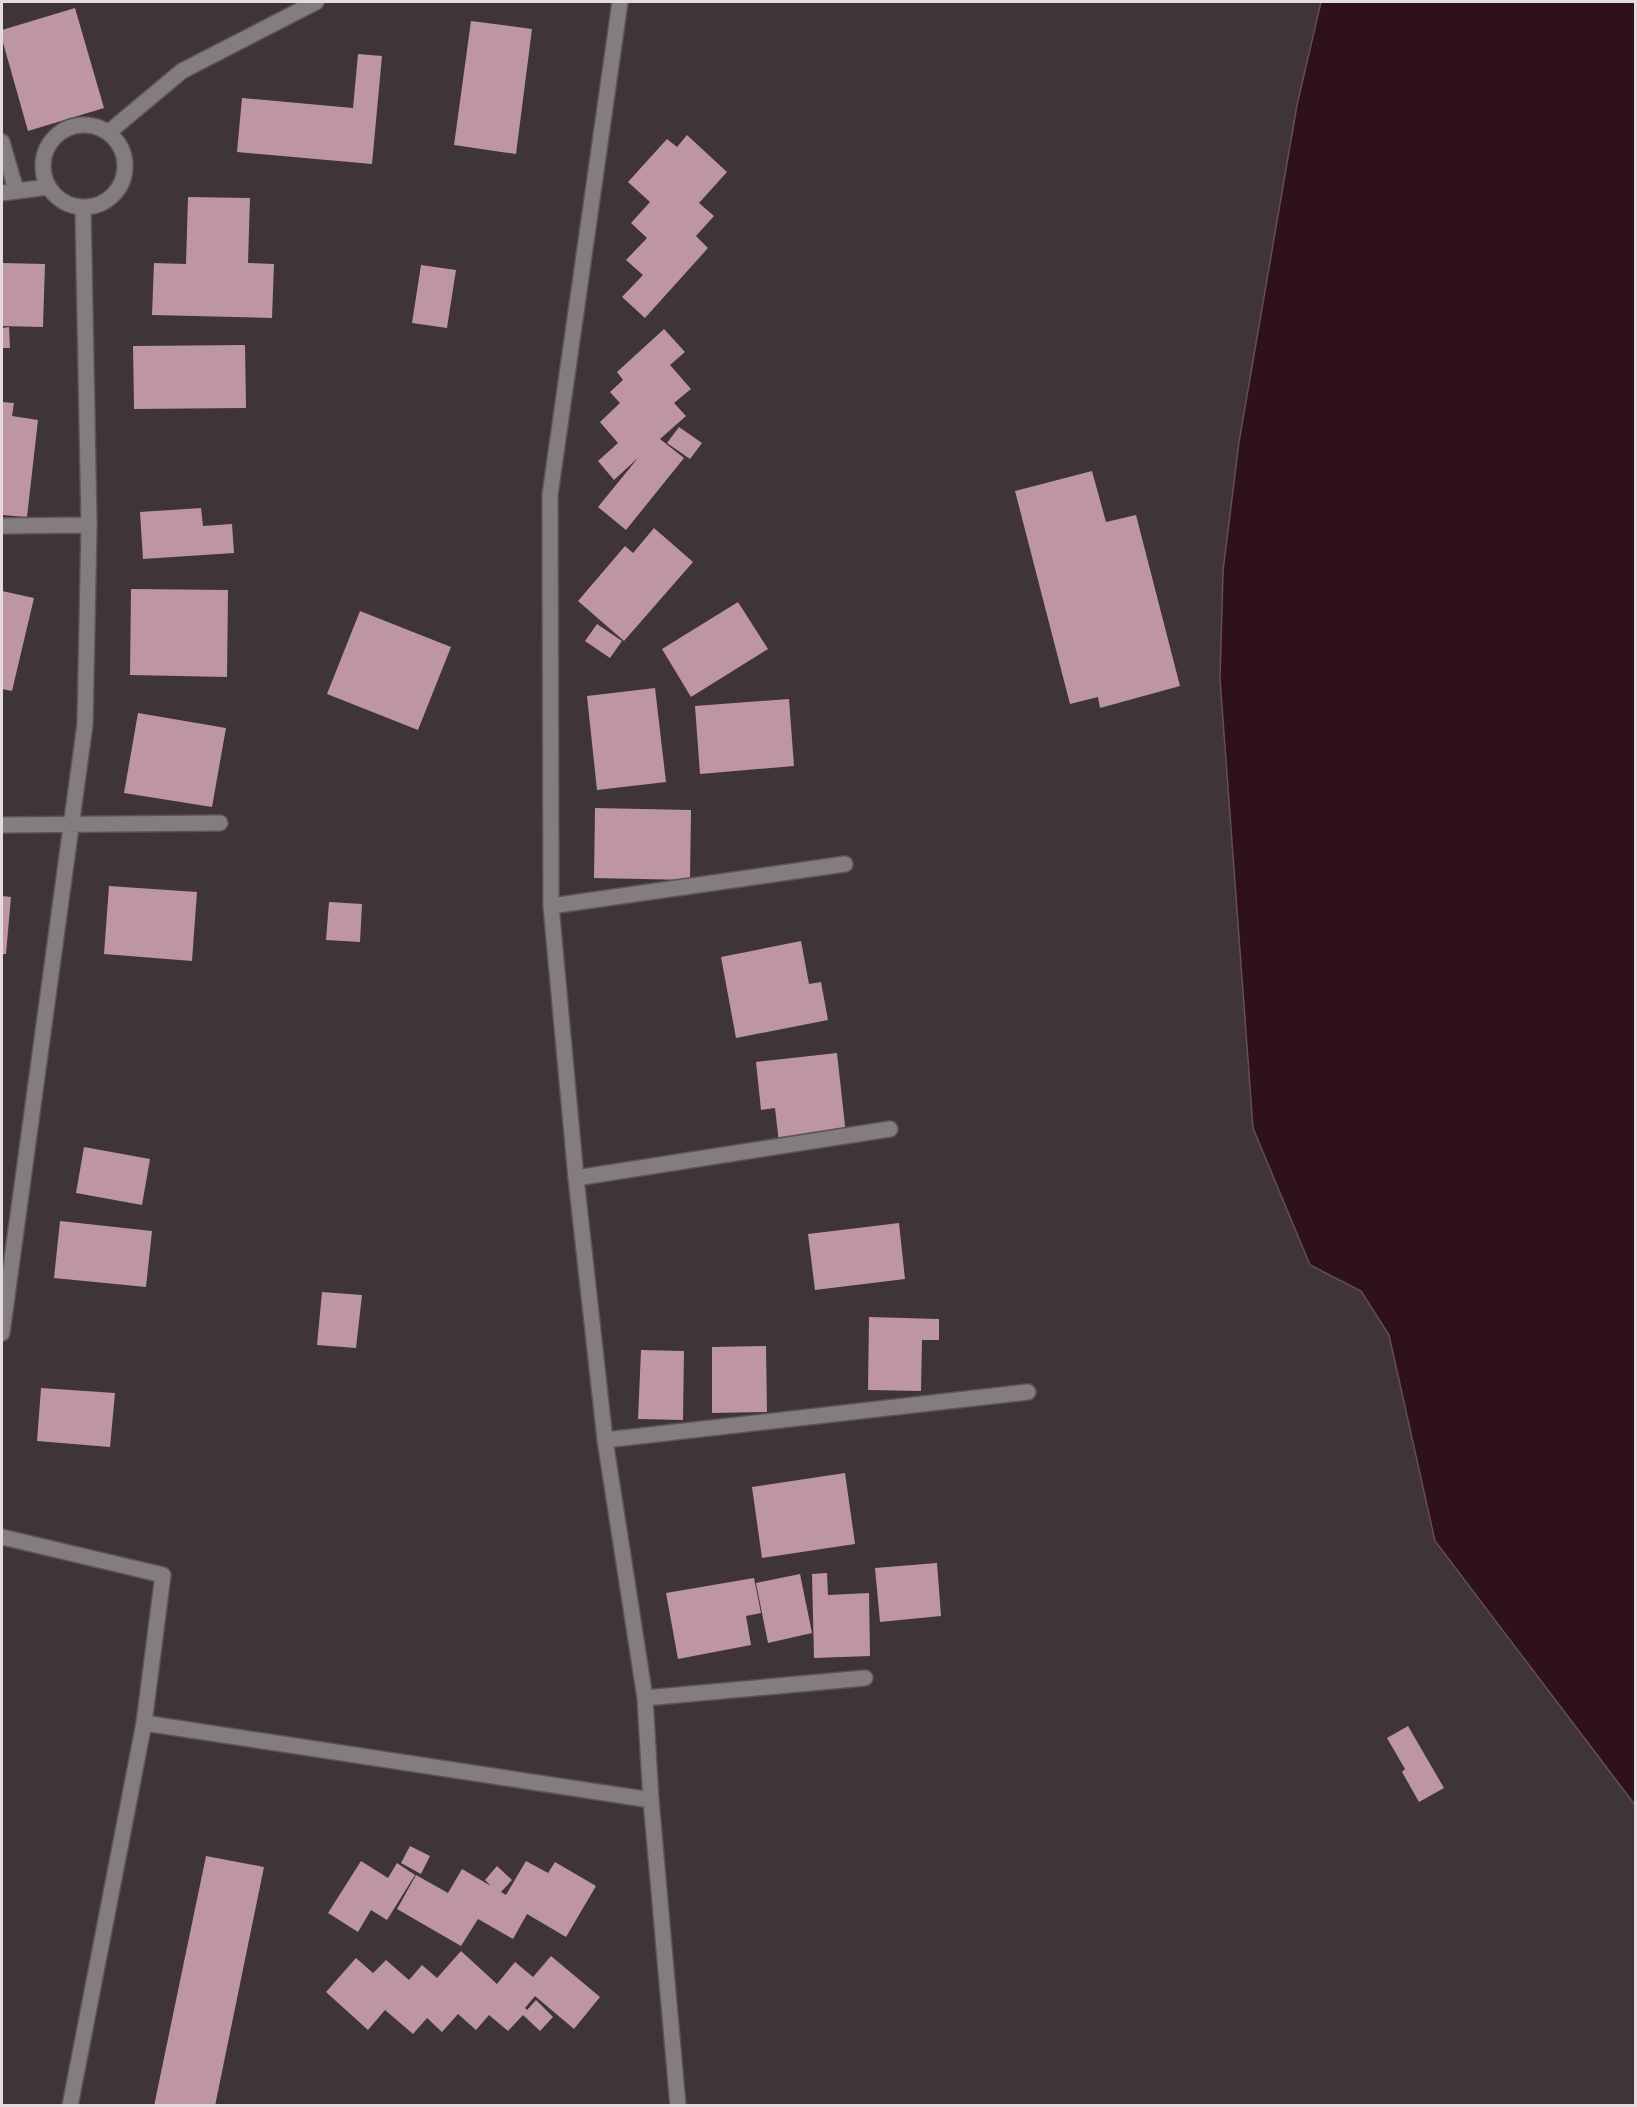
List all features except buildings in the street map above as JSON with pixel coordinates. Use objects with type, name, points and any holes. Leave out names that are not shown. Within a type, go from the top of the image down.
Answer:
[{"type":"street","points":[[109,132],[182,71],[315,2]]},
{"type":"street","points":[[620,2],[550,495],[551,906],[576,1178],[604,1440],[645,1698],[651,1800],[678,2106]]},
{"type":"street","points":[[84,125],[109,132],[118,142],[124,154],[126,166],[124,179],[118,192],[108,201],[83,208],[69,205],[57,198],[48,187],[43,173],[48,146],[57,135],[69,127],[84,125]]},
{"type":"street","points":[[2,142],[9,191],[48,187]]},
{"type":"street","points":[[2,1333],[85,724],[89,525],[83,208]]},
{"type":"street","points":[[2,526],[89,525]]},
{"type":"street","points":[[2,825],[220,823]]},
{"type":"street","points":[[551,906],[845,864]]},
{"type":"street","points":[[576,1178],[890,1129]]},
{"type":"street","points":[[604,1440],[1028,1392]]},
{"type":"street","points":[[2,1537],[163,1575],[144,1723],[70,2106]]},
{"type":"street","points":[[645,1698],[865,1678]]},
{"type":"street","points":[[144,1723],[651,1800]]},
{"type":"shaded area","points":[[1321,2],[1635,2],[1635,1805],[1435,1541],[1389,1335],[1361,1291],[1310,1265],[1253,1128],[1220,679],[1223,571],[1239,442],[1297,105]]}]
